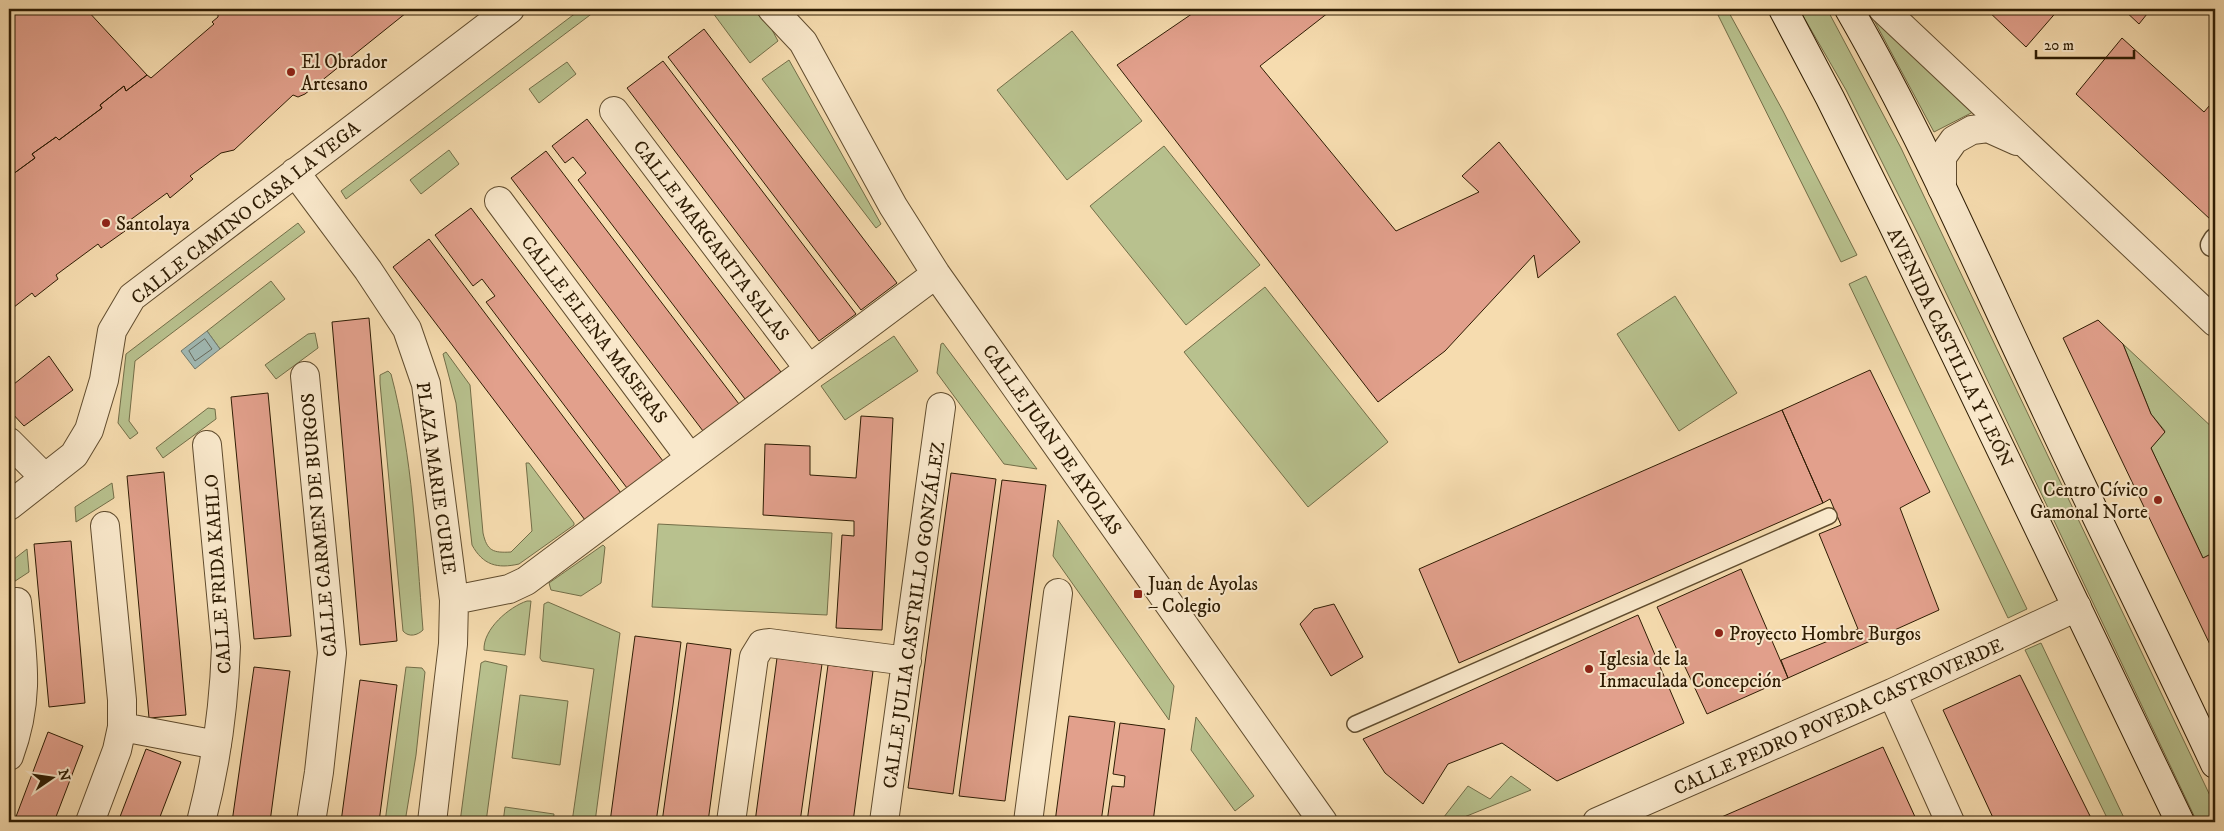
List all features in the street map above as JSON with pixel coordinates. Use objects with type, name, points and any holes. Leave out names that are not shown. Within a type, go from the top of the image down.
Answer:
[{"type":"street","name":"CALLE CAMINO CASA LA VEGA","points":[[9,506],[74,455],[89,430],[104,380],[112,331],[132,297],[510,9]]},
{"type":"street","name":"CALLE JUAN DE AYOLAS","points":[[772,9],[803,42],[893,206],[936,274],[1323,822]]},
{"type":"street","name":"CALLE JUAN DE AYOLAS","points":[[798,9],[803,42]]},
{"type":"street","name":"AVENIDA CASTILLA Y LEÓN","points":[[1783,9],[1859,156],[2180,822]]},
{"type":"street","points":[[1849,9],[1881,63],[1942,188],[2215,764]]},
{"type":"street","points":[[1883,9],[2215,322]]},
{"type":"street","name":"CALLE MARGARITA SALAS","points":[[614,111],[809,369]]},
{"type":"street","points":[[1942,188],[1942,157],[1954,140],[1972,130],[1988,128],[2008,135],[2037,154]]},
{"type":"street","name":"PLAZA MARIE CURIE","points":[[294,172],[387,298],[407,329],[426,384],[454,600],[451,661],[432,822]]},
{"type":"street","name":"CALLE ELENA MASERAS","points":[[499,202],[690,458]]},
{"type":"street","points":[[454,600],[509,589],[526,581],[936,274]]},
{"type":"street","name":"CALLE CARMEN DE BURGOS","points":[[306,376],[332,653],[319,772],[311,822]]},
{"type":"street","name":"CALLE JULIA CASTRILLO GONZÁLEZ","points":[[884,822],[942,407]]},
{"type":"street","points":[[9,442],[45,478]]},
{"type":"street","name":"CALLE FRIDA KAHLO","points":[[201,822],[217,745],[225,677],[226,647],[208,445]]},
{"type":"street","points":[[90,822],[118,750],[122,727],[122,700],[104,526]]},
{"type":"street","points":[[1028,822],[1058,593]]},
{"type":"street","points":[[9,756],[22,713],[24,690],[17,602]]},
{"type":"street","name":"CALLE PEDRO POVEDA CASTROVERDE","points":[[1597,822],[1892,693],[2077,607]]},
{"type":"street","points":[[731,822],[754,657],[762,644],[769,643],[907,661]]},
{"type":"street","points":[[1892,693],[1950,822]]},
{"type":"street","points":[[122,727],[217,745]]},
{"type":"lane","points":[[1355,724],[1829,516]]},
{"type":"green space","points":[[581,9],[598,9],[346,199],[341,191]]},
{"type":"green space","points":[[710,9],[752,9],[771,28],[778,41],[750,63]]},
{"type":"green space","points":[[1715,9],[1727,9],[1783,111],[1857,255],[1841,262]]},
{"type":"green space","points":[[1799,9],[1827,9],[1901,148],[2215,806],[2215,822],[2197,822],[1920,238],[1846,90]]},
{"type":"green space","points":[[1868,9],[1870,9],[1977,110],[1934,132]]},
{"type":"green space","points":[[1072,31],[1142,121],[1067,180],[997,90]]},
{"type":"green space","points":[[789,60],[881,224],[876,228],[762,79]]},
{"type":"green space","points":[[567,62],[576,74],[539,103],[529,89]]},
{"type":"green space","points":[[1164,146],[1260,265],[1186,325],[1090,206]]},
{"type":"green space","points":[[449,150],[459,164],[421,194],[410,180]]},
{"type":"green space","points":[[298,223],[305,232],[135,361],[129,421],[138,433],[130,439],[118,423],[126,354]]},
{"type":"green space","points":[[1866,276],[2027,609],[2008,618],[1849,284]]},
{"type":"green space","points":[[271,281],[285,299],[220,349],[207,331]]},
{"type":"green space","points":[[1265,287],[1388,442],[1308,507],[1184,352]]},
{"type":"green space","points":[[1675,296],[1737,393],[1679,431],[1617,334]]},
{"type":"green space","points":[[315,333],[318,348],[276,379],[265,365],[308,334]]},
{"type":"green space","points":[[894,336],[918,371],[845,420],[821,386]]},
{"type":"green space","points":[[943,343],[1037,469],[1004,464],[937,373],[941,344]]},
{"type":"green space","points":[[2123,344],[2215,430],[2215,552],[2203,558],[2151,448],[2165,431],[2151,414]]},
{"type":"green space","points":[[446,352],[470,385],[483,533],[489,547],[495,551],[511,552],[532,531],[526,463],[529,463],[574,523],[574,525],[519,564],[504,566],[491,564],[476,552],[472,545],[456,403],[443,354]]},
{"type":"green space","points":[[388,371],[391,374],[398,405],[413,501],[423,630],[413,635],[403,631],[380,383],[380,375]]},
{"type":"green space","points":[[208,408],[215,409],[216,419],[163,458],[156,448]]},
{"type":"green space","points":[[112,483],[114,498],[76,522],[75,507]]},
{"type":"green space","points":[[1058,520],[1174,686],[1169,720],[1053,556]]},
{"type":"green space","points":[[658,524],[832,533],[827,615],[652,607]]},
{"type":"green space","points":[[603,545],[605,547],[601,583],[581,596],[551,590],[549,583]]},
{"type":"green space","points":[[27,549],[29,572],[9,585],[9,563]]},
{"type":"green space","points":[[531,601],[525,655],[484,650],[488,634],[498,620],[513,608]]},
{"type":"green space","points":[[548,602],[620,633],[595,822],[572,822],[594,669],[542,661],[540,658],[544,604]]},
{"type":"green space","points":[[2041,643],[2126,822],[2109,822],[2025,650]]},
{"type":"green space","points":[[485,661],[507,666],[486,822],[460,822],[481,663]]},
{"type":"green space","points":[[406,667],[422,668],[425,672],[416,755],[405,822],[385,822]]},
{"type":"green space","points":[[520,695],[568,701],[560,765],[512,758]]},
{"type":"green space","points":[[1196,717],[1254,796],[1235,811],[1191,750]]},
{"type":"green space","points":[[1511,776],[1531,790],[1452,822],[1440,822],[1468,786],[1490,799]]},
{"type":"green space","points":[[505,807],[554,814],[553,822],[503,822]]},
{"type":"water","points":[[207,331],[220,349],[195,369],[181,351]]},
{"type":"building","points":[[9,9],[86,9],[147,75],[126,91],[124,86],[100,105],[102,108],[59,140],[56,137],[32,154],[35,158],[9,177]]},
{"type":"building","points":[[218,9],[411,9],[305,94],[298,97],[293,95],[234,150],[221,153],[190,176],[193,179],[170,198],[167,193],[122,226],[125,231],[101,248],[98,244],[56,275],[58,279],[35,297],[32,293],[9,311],[9,177],[35,158],[32,154],[56,137],[59,140],[102,108],[100,105],[124,86],[126,91],[147,75],[151,78],[214,24],[212,22],[218,17]]},
{"type":"building","points":[[1199,9],[1333,9],[1260,66],[1396,231],[1479,192],[1462,176],[1499,142],[1580,242],[1538,278],[1534,255],[1445,351],[1378,402],[1117,65]]},
{"type":"building","points":[[1986,9],[2059,9],[2026,47]]},
{"type":"building","points":[[2123,9],[2151,9],[2139,24]]},
{"type":"building","points":[[704,29],[897,283],[861,310],[668,57]]},
{"type":"building","points":[[2122,38],[2204,112],[2215,99],[2215,215],[2211,220],[2076,94]]},
{"type":"building","points":[[663,61],[856,314],[819,341],[627,88]]},
{"type":"building","points":[[587,119],[781,372],[745,399],[578,180],[586,173],[573,157],[565,163],[552,146]]},
{"type":"building","points":[[546,151],[739,404],[703,431],[511,178]]},
{"type":"building","points":[[471,208],[663,461],[627,488],[486,302],[495,296],[482,279],[473,286],[435,235]]},
{"type":"building","points":[[429,239],[621,493],[585,520],[393,267]]},
{"type":"building","points":[[369,318],[397,641],[360,645],[332,322]]},
{"type":"building","name":"Centro Cívico Gamonal Norte","points":[[2098,320],[2123,344],[2151,414],[2165,432],[2151,448],[2203,558],[2215,552],[2215,655],[2063,338]]},
{"type":"building","points":[[49,356],[73,390],[24,426],[9,410],[9,388]]},
{"type":"building","points":[[1870,370],[1930,492],[1900,508],[1939,610],[1788,678],[1781,660],[1858,629],[1819,534],[1841,525],[1830,499],[1823,503],[1782,410]]},
{"type":"building","points":[[268,393],[291,636],[254,639],[231,397]]},
{"type":"building","points":[[1782,410],[1823,503],[1459,663],[1419,569]]},
{"type":"building","points":[[861,416],[893,418],[882,630],[836,628],[842,535],[854,536],[854,521],[763,515],[765,444],[810,446],[810,475],[856,478]]},
{"type":"building","points":[[164,472],[186,715],[149,718],[127,476]]},
{"type":"building","points":[[951,473],[996,479],[953,794],[908,788]]},
{"type":"building","points":[[1002,480],[1046,485],[1005,801],[959,796]]},
{"type":"building","points":[[71,541],[85,703],[49,707],[34,544]]},
{"type":"building","name":"Proyecto Hombre Burgos","points":[[1741,569],[1788,678],[1707,714],[1657,607]]},
{"type":"building","points":[[1334,604],[1363,657],[1331,676],[1300,624],[1314,609]]},
{"type":"building","name":"Iglesia de la Inmaculada Concepción","points":[[1638,615],[1684,723],[1557,781],[1502,743],[1448,764],[1423,804],[1385,773],[1363,739]]},
{"type":"building","points":[[635,636],[681,642],[673,705],[656,822],[610,822]]},
{"type":"building","points":[[687,643],[731,649],[708,822],[662,822]]},
{"type":"building","points":[[777,658],[822,664],[800,822],[755,822]]},
{"type":"building","points":[[828,665],[873,671],[853,822],[807,822]]},
{"type":"building","points":[[254,667],[290,671],[270,822],[232,822]]},
{"type":"building","points":[[2020,675],[2093,822],[1995,822],[1943,710]]},
{"type":"building","points":[[360,680],[397,685],[379,822],[341,822]]},
{"type":"building","points":[[1069,716],[1115,722],[1101,822],[1055,822]]},
{"type":"building","points":[[1120,723],[1165,729],[1153,822],[1107,822],[1112,786],[1124,787],[1125,776],[1113,774]]},
{"type":"building","points":[[48,732],[83,746],[54,822],[14,822]]},
{"type":"building","points":[[1883,747],[1916,819],[1910,822],[1710,822]]},
{"type":"building","points":[[146,749],[181,762],[158,822],[118,822]]},
{"type":"place","name":"El Obrador Artesano","points":[[291,72]]},
{"type":"place","name":"Santolaya","points":[[106,223]]},
{"type":"place","name":"Centro Cívico Gamonal Norte","points":[[2158,500]]},
{"type":"place","name":"Juan de Ayolas – Colegio","points":[[1138,594]]},
{"type":"place","name":"Proyecto Hombre Burgos","points":[[1719,633]]},
{"type":"place","name":"Iglesia de la Inmaculada Concepción","points":[[1589,669]]}]
